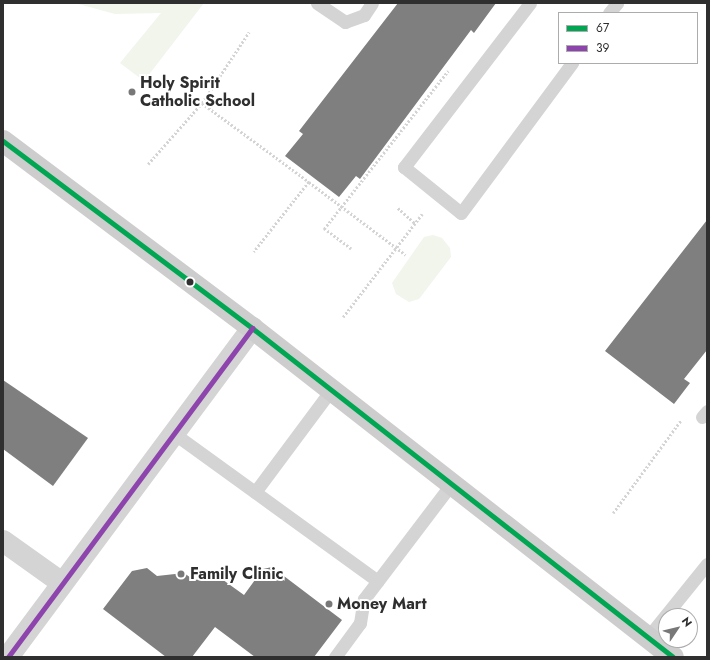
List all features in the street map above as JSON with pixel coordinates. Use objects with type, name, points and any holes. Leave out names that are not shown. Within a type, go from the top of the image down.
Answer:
[{"type":"main road","points":[[3,141],[252,328],[673,657]]},
{"type":"street","points":[[8,657],[62,583],[176,435],[252,328]]},
{"type":"street","points":[[3,541],[62,583]]},
{"type":"lane","points":[[317,3],[345,22],[364,15],[372,3]]},
{"type":"lane","points":[[530,3],[404,167],[461,213],[571,64]]},
{"type":"lane","points":[[610,12],[617,3]]},
{"type":"lane","points":[[255,492],[331,390]]},
{"type":"lane","points":[[176,435],[378,581]]},
{"type":"lane","points":[[335,657],[360,623],[364,599],[452,483]]},
{"type":"lane","points":[[648,638],[707,564]]},
{"type":"path","points":[[148,164],[202,103],[249,32]]},
{"type":"path","points":[[351,249],[324,229],[448,71]]},
{"type":"path","points":[[202,103],[406,256]]},
{"type":"path","points":[[254,252],[309,182]]},
{"type":"path","points":[[398,208],[416,224]]},
{"type":"path","points":[[343,317],[397,249],[422,214]]},
{"type":"path","points":[[613,513],[690,409],[705,414]]},
{"type":"shaded area","points":[[75,3],[204,3],[144,81],[120,63],[161,13],[115,14]]},
{"type":"shaded area","points":[[433,235],[442,238],[450,248],[451,257],[419,299],[409,302],[396,294],[392,283],[424,237]]},
{"type":"building","points":[[398,3],[496,3],[474,33],[471,30],[360,179],[356,176],[339,197],[285,156],[303,134],[299,131]]},
{"type":"building","points":[[707,220],[707,350],[684,379],[690,383],[674,404],[605,351]]},
{"type":"building","points":[[3,380],[88,438],[53,486],[3,449]]},
{"type":"building","points":[[272,567],[342,620],[314,657],[255,657],[215,627],[192,657],[166,657],[103,609],[132,571],[147,568],[157,576],[184,573],[194,580],[219,577],[244,595],[263,569]]},
{"type":"transit line","name":"67","points":[[3,141],[252,328],[673,657]]},
{"type":"transit line","name":"39","points":[[8,657],[252,328]]},
{"type":"place","name":"Holy Spirit Catholic School","points":[[132,92]]},
{"type":"place","name":"Family Clinic","points":[[181,574]]},
{"type":"place","name":"Money Mart","points":[[329,604]]}]
